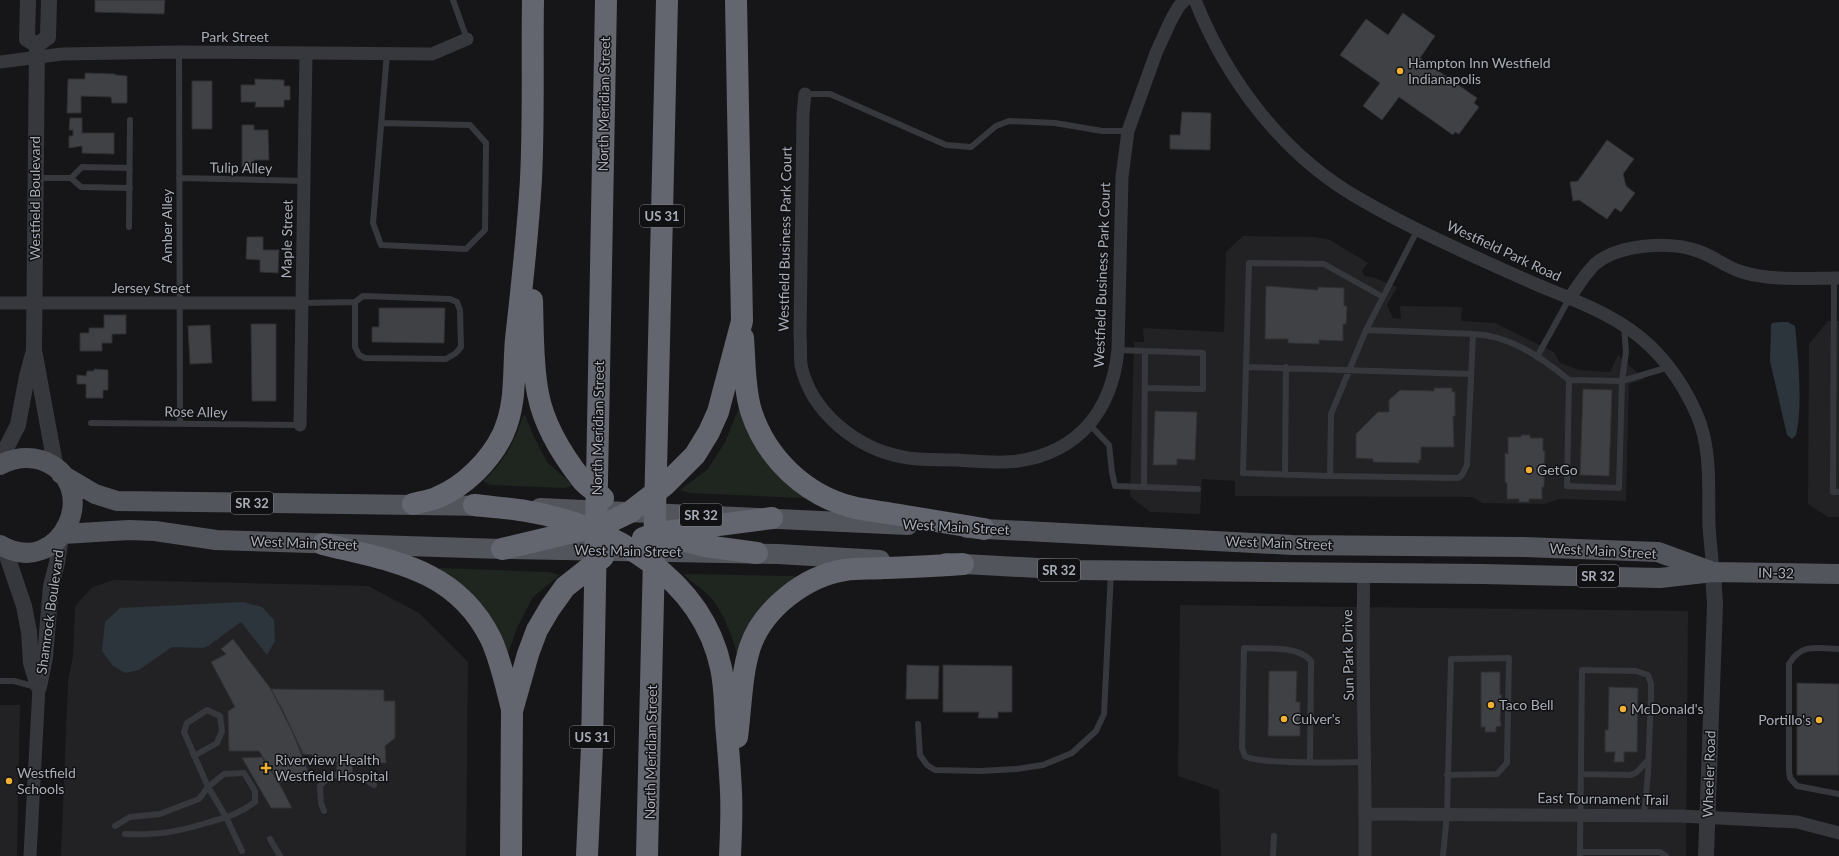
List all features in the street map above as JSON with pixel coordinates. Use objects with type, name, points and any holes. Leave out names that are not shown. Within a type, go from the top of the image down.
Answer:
[{"type":"highway","points":[[412,504],[436,498],[468,477],[488,457],[503,435],[514,398],[515,350],[531,177],[533,0]]},
{"type":"highway","name":"North Meridian Street","points":[[587,856],[592,747],[606,0]]},
{"type":"highway","name":"North Meridian Street","points":[[647,856],[654,619],[667,0]]},
{"type":"highway","points":[[736,0],[742,321],[748,394],[751,411],[764,440],[786,469],[806,487],[821,496],[862,510],[984,529]]},
{"type":"highway","points":[[526,243],[532,290],[534,366],[538,395],[546,418],[557,441],[583,481],[626,513],[657,533],[705,546],[757,554]]},
{"type":"highway","points":[[502,550],[603,525],[645,502],[678,473],[702,445],[718,412],[742,321]]},
{"type":"highway","points":[[474,505],[526,511],[589,528],[623,549],[681,590],[697,611],[718,655],[725,692],[731,794],[730,856]]},
{"type":"highway","points":[[512,711],[528,654],[537,630],[565,587],[573,580],[623,549],[657,533],[772,518]]},
{"type":"highway","points":[[323,544],[407,565],[422,571],[443,584],[458,597],[474,614],[491,640],[499,660],[512,711],[511,856]]},
{"type":"highway","points":[[731,794],[746,661],[750,646],[756,635],[779,603],[808,583],[822,576],[844,570],[963,564]]},
{"type":"main road","name":"West Main Street","points":[[0,465],[15,459],[30,458],[44,461],[95,494],[117,501],[474,505],[626,513],[772,518],[1293,545],[1523,548],[1658,552],[1713,572]]},
{"type":"main road","points":[[2,546],[24,552],[38,551],[50,545],[62,535],[72,514],[73,500],[69,486],[59,471]]},
{"type":"main road","name":"West Main Street","points":[[62,535],[129,530],[155,531],[216,540],[502,550],[623,549],[757,554],[1059,570],[1364,572],[1660,578],[1713,572]]},
{"type":"main road","name":"IN-32","points":[[1713,572],[1839,574]]},
{"type":"street","points":[[28,0],[27,39],[37,51],[48,37],[49,0]]},
{"type":"street","name":"Westfield Business Park Court","points":[[805,94],[803,114],[801,365],[810,389],[822,408],[854,438],[878,451],[904,458],[1017,462],[1044,455],[1066,444],[1090,425],[1107,396],[1116,369],[1118,350],[1122,178],[1128,131],[1156,53],[1171,20],[1179,6],[1185,0]]},
{"type":"street","name":"Westfield Park Road","points":[[1195,0],[1228,66],[1262,116],[1302,158],[1358,198],[1480,259],[1610,318],[1624,326],[1650,346],[1669,367],[1683,387],[1698,417],[1708,466],[1713,572]]},
{"type":"street","name":"Park Street","points":[[0,62],[37,51],[62,54],[179,52],[432,54],[467,39]]},
{"type":"street","name":"Westfield Boulevard","points":[[37,51],[34,350],[59,471]]},
{"type":"street","name":"Maple Street","points":[[300,425],[306,53]]},
{"type":"street","points":[[1570,299],[1595,265],[1608,255],[1632,248],[1652,246],[1672,247],[1697,251],[1740,271],[1757,276],[1836,278]]},
{"type":"street","name":"Jersey Street","points":[[0,303],[302,303]]},
{"type":"street","name":"Westfield Boulevard","points":[[0,460],[18,425],[27,376],[34,350]]},
{"type":"street","name":"Shamrock Boulevard","points":[[30,856],[39,687],[45,657],[51,586],[62,535]]},
{"type":"street","name":"Shamrock Boulevard","points":[[2,546],[24,606],[29,632],[31,663],[39,687]]},
{"type":"street","name":"Sun Park Drive","points":[[1364,572],[1362,616],[1366,762],[1365,856]]},
{"type":"street","name":"Wheeler Road","points":[[1706,856],[1714,605],[1713,572]]},
{"type":"street","name":"East Tournament Trail","points":[[1366,814],[1644,815],[1796,822],[1816,825],[1839,833]]},
{"type":"lane","points":[[454,0],[467,39]]},
{"type":"lane","name":"Amber Alley","points":[[179,52],[180,424]]},
{"type":"lane","points":[[381,122],[470,125],[486,144],[485,230],[466,249],[381,245],[373,223],[381,122],[387,54]]},
{"type":"lane","points":[[805,94],[830,94],[946,145],[961,147],[971,147],[996,126],[1009,121],[1055,123],[1102,131],[1128,131]]},
{"type":"lane","points":[[129,227],[130,120]]},
{"type":"lane","points":[[71,178],[82,167],[130,168]]},
{"type":"lane","points":[[35,178],[71,178],[81,187],[130,188]]},
{"type":"lane","name":"Tulip Alley","points":[[179,178],[304,181]]},
{"type":"lane","points":[[1330,476],[1330,414],[1366,330],[1418,229]]},
{"type":"lane","points":[[1383,297],[1324,264],[1249,262],[1243,473],[1458,478],[1462,475],[1467,465],[1473,334]]},
{"type":"lane","points":[[1836,278],[1833,492],[1839,492]]},
{"type":"lane","points":[[302,303],[355,302],[363,296],[450,299],[457,302],[460,310],[461,347],[456,353],[446,358],[365,358],[359,355],[355,347],[355,302]]},
{"type":"lane","points":[[1537,356],[1570,299]]},
{"type":"lane","points":[[1569,380],[1567,486],[1619,488],[1622,381],[1626,352],[1624,326]]},
{"type":"lane","points":[[1366,330],[1488,334],[1508,340],[1537,356],[1569,380],[1622,381],[1669,367]]},
{"type":"lane","points":[[1118,350],[1203,353],[1203,389],[1144,388]]},
{"type":"lane","points":[[1144,487],[1145,351]]},
{"type":"lane","points":[[1246,367],[1350,369],[1472,374]]},
{"type":"lane","points":[[1285,475],[1286,368]]},
{"type":"lane","name":"Rose Alley","points":[[91,423],[300,425]]},
{"type":"lane","points":[[1090,425],[1109,445],[1115,486],[1198,489]]},
{"type":"lane","points":[[918,724],[920,755],[927,765],[935,770],[982,771],[1016,769],[1043,765],[1072,753],[1096,731],[1104,714],[1111,570]]},
{"type":"lane","points":[[1310,761],[1311,661],[1307,656],[1295,651],[1244,648],[1243,754],[1249,759],[1256,761],[1366,762]]},
{"type":"lane","points":[[1839,649],[1804,649],[1794,656],[1789,664],[1790,778],[1797,786],[1839,794]]},
{"type":"lane","points":[[1443,856],[1447,814],[1447,775],[1451,660],[1510,658],[1508,754],[1504,767],[1497,774],[1447,775]]},
{"type":"lane","points":[[1644,815],[1651,684],[1648,675],[1636,671],[1582,670],[1580,854],[1660,852],[1666,856]]},
{"type":"lane","points":[[0,681],[14,681],[39,687]]},
{"type":"lane","points":[[194,756],[217,744],[222,731],[220,716],[207,710],[187,723],[184,732],[194,756],[208,787],[226,817],[242,851]]},
{"type":"lane","points":[[1581,774],[1631,776],[1648,760]]},
{"type":"lane","points":[[115,826],[130,817],[147,816],[171,811],[199,799],[208,787],[224,774],[244,773],[255,791],[255,802],[242,812],[173,833],[148,835],[125,834]]},
{"type":"lane","points":[[324,811],[321,803],[320,786],[331,775],[359,776],[374,785]]},
{"type":"lane","points":[[1273,856],[1274,836]]},
{"type":"lane","points":[[270,839],[280,856]]},
{"type":"shaded area","points":[[1243,236],[1315,237],[1330,240],[1368,263],[1362,270],[1364,276],[1372,277],[1397,287],[1387,305],[1393,318],[1401,319],[1400,306],[1462,307],[1461,321],[1495,323],[1554,352],[1560,363],[1579,370],[1610,372],[1618,355],[1644,379],[1629,384],[1626,501],[1560,499],[1544,504],[1482,503],[1473,497],[1235,496],[1235,481],[1202,479],[1200,514],[1150,512],[1130,496],[1134,342],[1144,342],[1143,328],[1224,332],[1226,252]]},
{"type":"shaded area","points":[[1828,321],[1839,321],[1839,517],[1828,517],[1808,504],[1809,344]]},
{"type":"shaded area","points":[[1788,322],[1795,326],[1800,396],[1796,435],[1792,439],[1787,435],[1770,361],[1771,325],[1772,323]]},
{"type":"shaded area","points":[[739,408],[814,500],[804,498],[690,493],[680,490],[708,469],[725,442]]},
{"type":"shaded area","points":[[525,415],[533,435],[547,462],[573,485],[565,488],[490,485],[483,481],[497,467],[508,452],[523,416]]},
{"type":"shaded area","points":[[440,568],[548,572],[560,575],[533,597],[517,628],[508,653],[438,570]]},
{"type":"shaded area","points":[[684,575],[794,576],[799,580],[737,654],[730,632],[719,609],[708,595]]},
{"type":"shaded area","name":"Riverview Health Westfield Hospital","points":[[113,580],[368,586],[419,613],[468,662],[466,856],[61,856],[68,680],[73,656],[75,607],[93,587]]},
{"type":"shaded area","points":[[243,602],[262,607],[274,620],[275,641],[267,655],[241,622],[208,646],[203,648],[172,647],[139,670],[125,673],[113,666],[102,651],[105,622],[120,608]]},
{"type":"shaded area","points":[[1180,605],[1688,611],[1686,856],[1221,856],[1219,790],[1178,776]]},
{"type":"shaded area","name":"Westfield Schools","points":[[0,705],[20,705],[17,856],[0,856]]},
{"type":"building","points":[[95,0],[165,0],[164,14],[95,12]]},
{"type":"building","name":"Hampton Inn Westfield Indianapolis","points":[[1403,13],[1435,36],[1420,58],[1477,98],[1474,103],[1479,107],[1459,134],[1455,132],[1453,135],[1399,97],[1382,120],[1363,106],[1380,83],[1340,55],[1366,19],[1388,35]]},
{"type":"building","points":[[85,73],[127,76],[127,103],[112,103],[111,97],[81,96],[81,113],[67,113],[68,79],[85,79]]},
{"type":"building","points":[[255,79],[284,80],[284,86],[290,86],[290,100],[284,100],[284,107],[255,107],[256,102],[241,102],[241,85],[255,85]]},
{"type":"building","points":[[192,81],[212,81],[212,129],[192,129]]},
{"type":"building","points":[[1182,112],[1211,113],[1210,150],[1170,149],[1170,135],[1180,135]]},
{"type":"building","points":[[70,118],[82,118],[82,133],[114,133],[114,154],[82,153],[82,146],[69,148],[69,136],[73,136],[73,130],[69,130]]},
{"type":"building","points":[[242,125],[254,125],[254,130],[268,130],[269,160],[254,160],[254,167],[242,167]]},
{"type":"building","points":[[1607,140],[1634,159],[1623,174],[1626,186],[1635,193],[1621,212],[1615,208],[1607,219],[1579,200],[1573,201],[1570,182],[1578,181]]},
{"type":"building","points":[[247,237],[263,237],[263,250],[279,250],[278,273],[260,272],[260,260],[246,259]]},
{"type":"building","points":[[1266,286],[1318,290],[1318,287],[1344,288],[1344,306],[1347,306],[1346,324],[1343,324],[1343,341],[1319,340],[1319,344],[1288,343],[1288,339],[1265,339]]},
{"type":"building","points":[[379,308],[445,308],[444,343],[372,342],[372,327],[379,327]]},
{"type":"building","points":[[104,315],[126,315],[126,334],[112,334],[112,343],[102,343],[102,351],[80,351],[80,333],[89,333],[89,328],[104,328]]},
{"type":"building","points":[[251,324],[276,324],[276,401],[252,401]]},
{"type":"building","points":[[210,325],[212,363],[190,364],[188,326]]},
{"type":"building","points":[[94,369],[108,370],[108,390],[103,390],[103,398],[86,398],[86,384],[77,384],[77,375],[86,376],[87,371],[94,371]]},
{"type":"building","points":[[1434,388],[1452,388],[1452,392],[1455,392],[1455,416],[1453,416],[1454,447],[1421,447],[1421,460],[1419,460],[1419,463],[1373,462],[1373,459],[1356,458],[1356,434],[1378,412],[1389,412],[1389,400],[1400,390],[1434,391]]},
{"type":"building","points":[[1583,389],[1612,390],[1609,476],[1580,475]]},
{"type":"building","points":[[1155,411],[1197,412],[1195,460],[1177,459],[1177,465],[1153,465]]},
{"type":"building","points":[[1521,435],[1530,435],[1530,438],[1543,438],[1543,451],[1545,451],[1544,487],[1542,487],[1542,499],[1529,499],[1529,502],[1519,502],[1519,499],[1507,499],[1507,483],[1505,482],[1505,453],[1508,454],[1508,437],[1521,437]]},
{"type":"building","points":[[233,639],[271,689],[293,733],[310,776],[295,783],[292,776],[279,783],[259,751],[229,751],[228,711],[235,707],[211,662],[226,654],[221,649]]},
{"type":"building","points":[[907,665],[939,666],[938,699],[906,699]]},
{"type":"building","points":[[943,665],[1012,666],[1012,712],[998,712],[998,718],[978,718],[979,712],[943,712]]},
{"type":"building","name":"Culver's","points":[[1269,671],[1297,671],[1296,702],[1300,702],[1300,736],[1268,736]]},
{"type":"building","points":[[1481,672],[1500,672],[1500,695],[1502,694],[1501,726],[1496,727],[1496,732],[1485,732],[1485,727],[1481,727]]},
{"type":"building","points":[[1797,683],[1839,684],[1839,775],[1797,775]]},
{"type":"building","name":"McDonald's","points":[[1609,687],[1638,688],[1637,752],[1624,752],[1624,762],[1614,762],[1615,752],[1605,752],[1605,730],[1608,730]]},
{"type":"building","points":[[271,689],[384,690],[384,701],[395,701],[395,738],[385,746],[386,763],[312,762],[312,755],[303,754]]},
{"type":"building","points":[[262,757],[279,783],[292,808],[271,808],[242,758]]},
{"type":"building","points":[[337,762],[353,763],[352,780],[336,779]]},
{"type":"place","name":"Hampton Inn Westfield Indianapolis","points":[[1400,71]]},
{"type":"place","name":"GetGo","points":[[1529,470]]},
{"type":"place","name":"Taco Bell","points":[[1491,705]]},
{"type":"place","name":"McDonald's","points":[[1623,709]]},
{"type":"place","name":"Culver's","points":[[1284,719]]},
{"type":"place","name":"Portillo's","points":[[1819,720]]},
{"type":"place","name":"Riverview Health Westfield Hospital","points":[[266,768]]},
{"type":"place","name":"Westfield Schools","points":[[9,781]]}]
